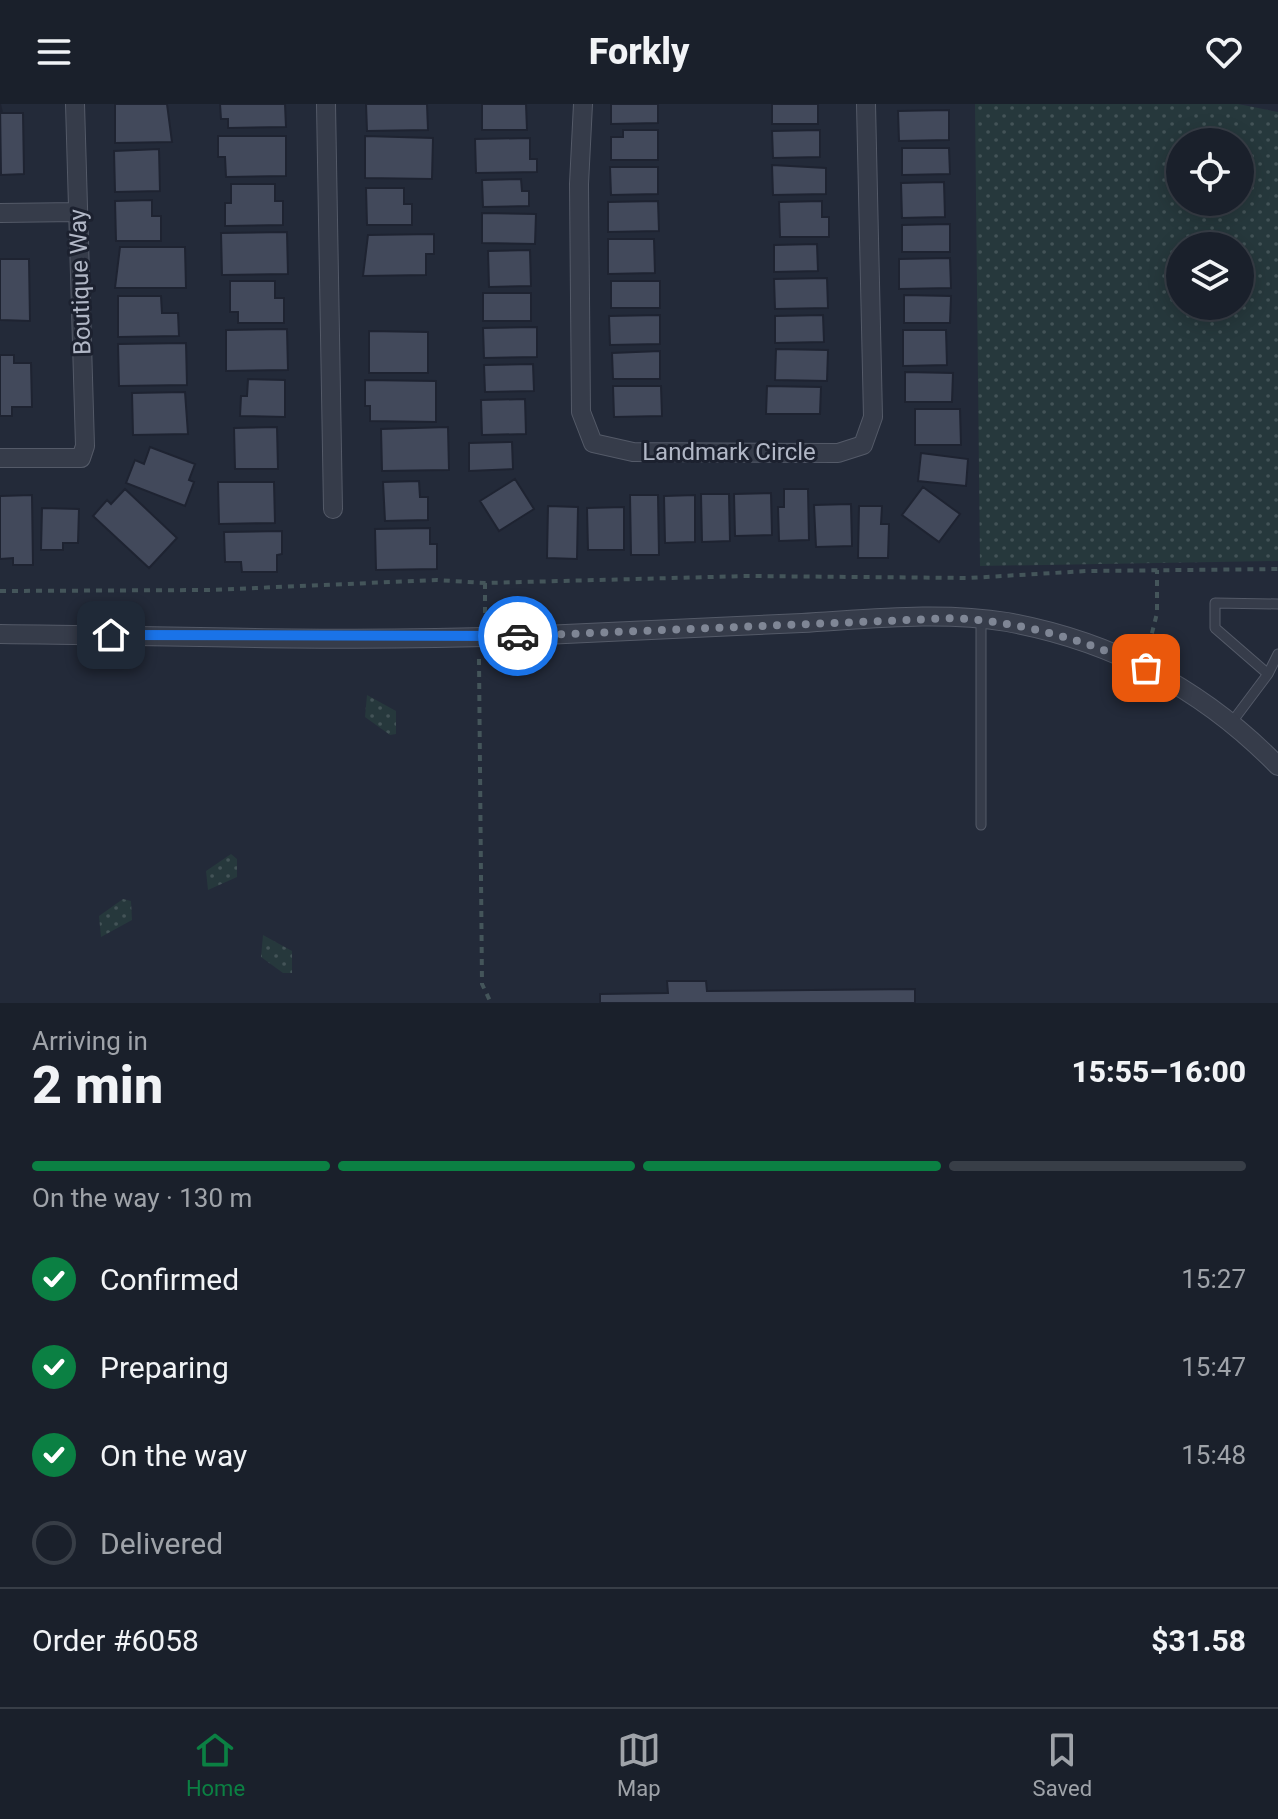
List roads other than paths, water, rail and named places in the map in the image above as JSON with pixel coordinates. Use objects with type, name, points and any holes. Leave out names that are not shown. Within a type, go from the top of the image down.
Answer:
[{"type":"street","name":"Boutique Way","points":[[0,458],[81,458],[85,446],[75,104]]},
{"type":"street","points":[[326,104],[333,509]]},
{"type":"street","name":"Landmark Circle","points":[[583,104],[579,184],[581,412],[593,443],[633,452],[838,453],[863,445],[873,417],[866,104]]},
{"type":"street","points":[[0,213],[77,212]]},
{"type":"street","points":[[0,634],[489,636],[930,617],[981,620],[1035,628],[1117,654],[1193,693],[1271,750],[1278,766]]},
{"type":"lane","points":[[1268,674],[1215,628],[1215,603],[1278,604]]},
{"type":"lane","points":[[981,620],[981,825]]},
{"type":"lane","points":[[1232,722],[1268,674],[1278,654]]}]
